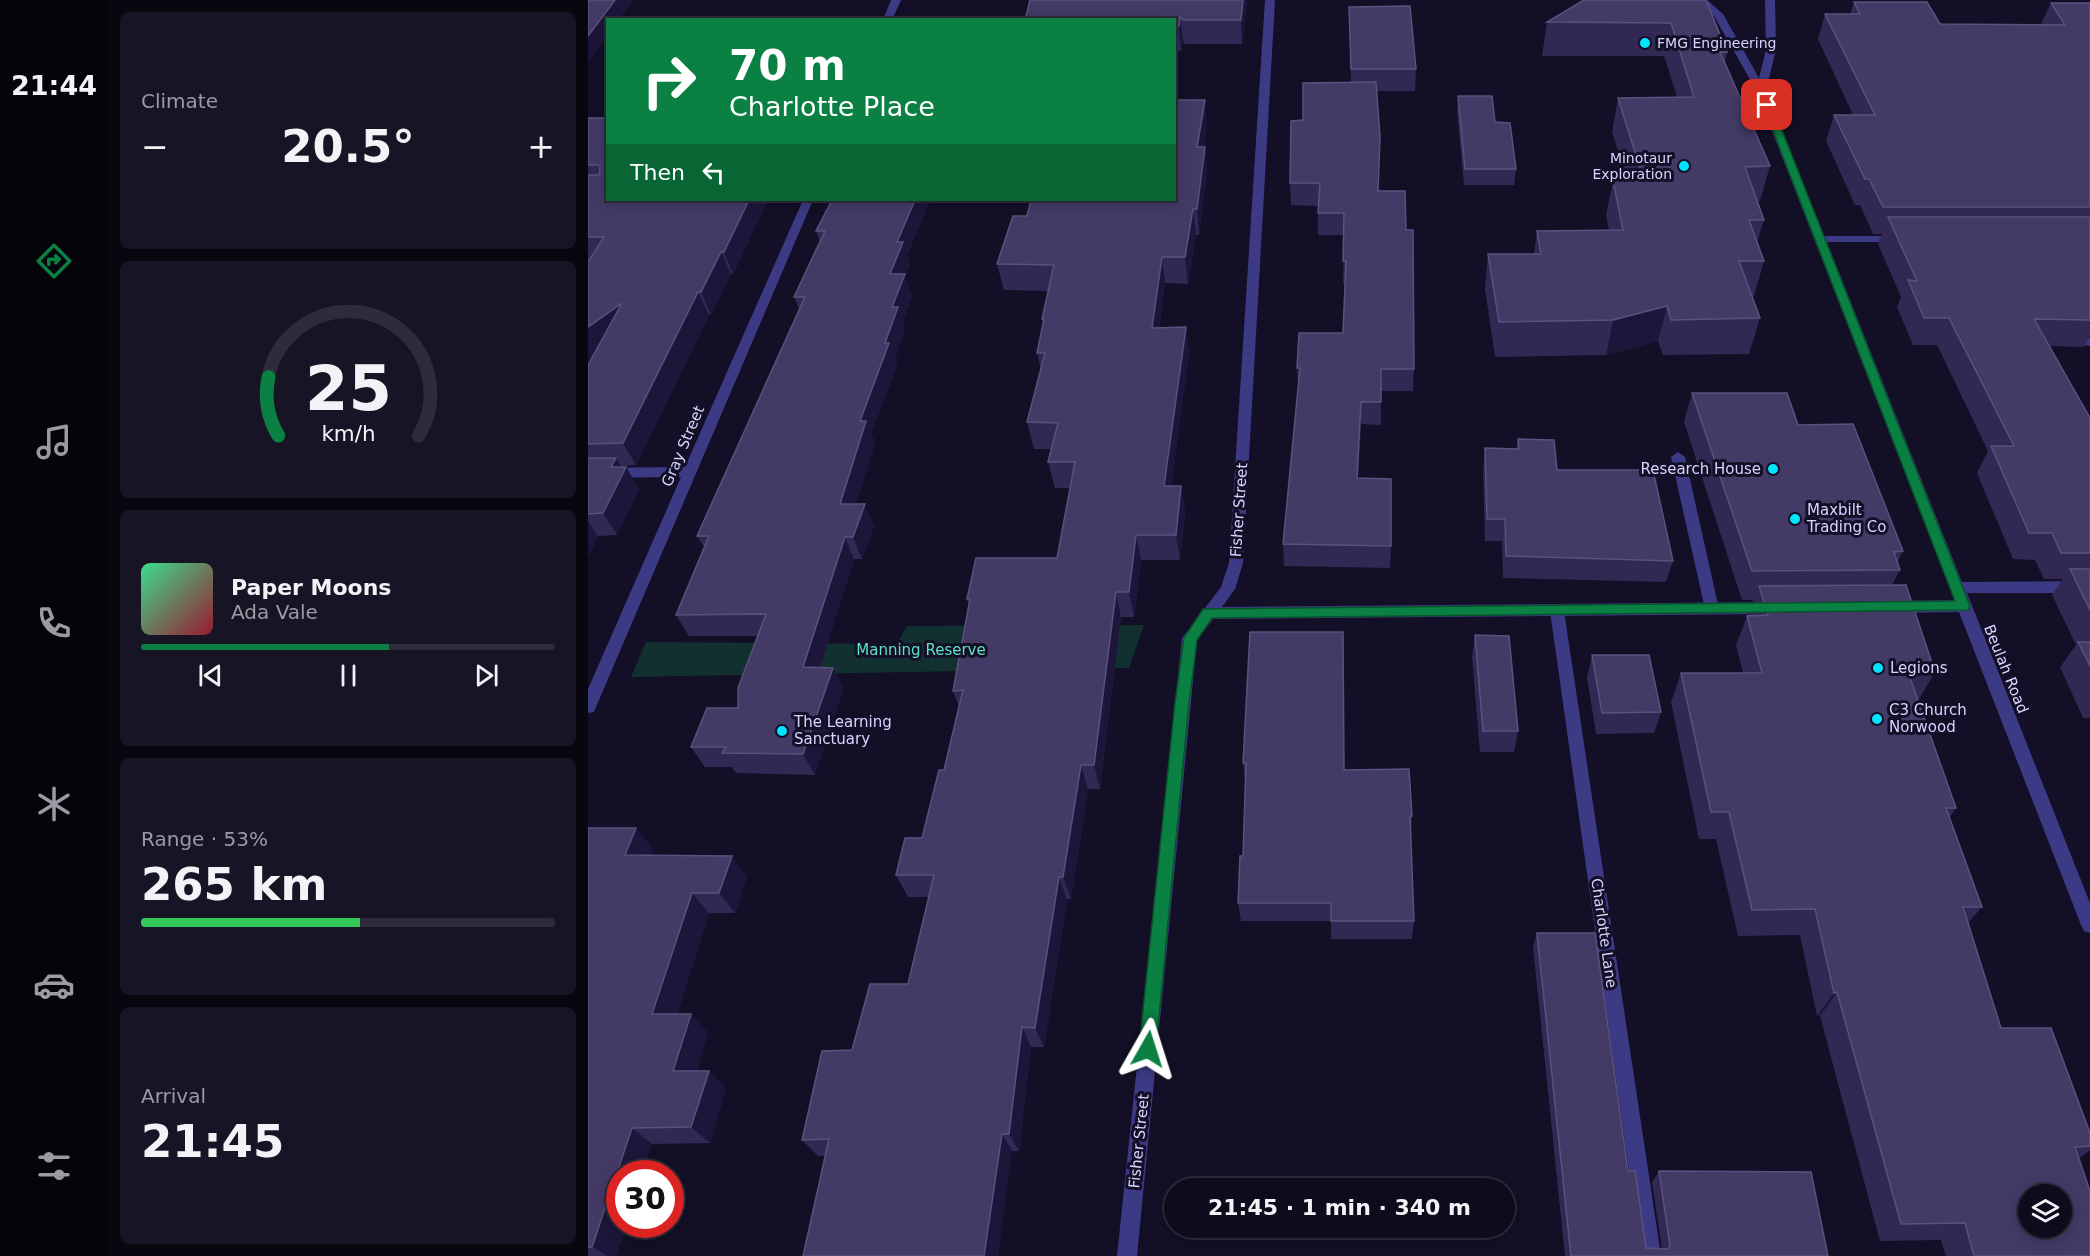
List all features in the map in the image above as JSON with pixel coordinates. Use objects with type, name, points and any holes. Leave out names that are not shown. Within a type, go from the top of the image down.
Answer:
[{"type":"street","points":[[888,18],[896,0]]},
{"type":"street","name":"Fisher Street","points":[[1127,1256],[1190,638],[1228,589],[1236,563],[1270,0]]},
{"type":"street","name":"Beulah Road","points":[[1702,0],[1718,14],[1761,90],[2090,925]]},
{"type":"street","points":[[1761,90],[1772,50],[1770,0]]},
{"type":"street","name":"Gray Street","points":[[588,707],[808,201]]},
{"type":"street","points":[[1821,240],[1906,239]]},
{"type":"street","points":[[1678,457],[1712,609]]},
{"type":"street","points":[[588,473],[690,472]]},
{"type":"street","points":[[1956,588],[2090,587]]},
{"type":"street","points":[[1883,607],[1963,606]]},
{"type":"street","points":[[1208,613],[1781,608]]},
{"type":"street","name":"Charlotte Lane","points":[[1557,611],[1651,1256]]},
{"type":"green space","name":"Manning Reserve","points":[[1144,625],[1129,668],[631,677],[646,642],[897,644],[907,626]]},
{"type":"building","points":[[588,0],[615,0],[588,36]]},
{"type":"building","points":[[1030,0],[1243,0],[1241,20],[1183,20],[1180,17],[1179,26],[1176,26],[1176,18],[1026,18]]},
{"type":"building","points":[[1584,0],[1706,0],[1727,52],[1720,52],[1770,166],[1745,167],[1764,220],[1749,220],[1764,261],[1739,261],[1760,318],[1671,320],[1667,306],[1613,320],[1499,322],[1488,254],[1541,254],[1537,231],[1623,230],[1613,181],[1644,181],[1618,98],[1694,97],[1671,23],[1547,22]]},
{"type":"building","points":[[1854,2],[1927,2],[1940,24],[2065,25],[2051,3],[2090,3],[2090,207],[1883,207],[1869,179],[1865,179],[1834,115],[1875,115],[1825,14],[1860,14]]},
{"type":"building","points":[[1410,6],[1416,69],[1351,69],[1349,7]]},
{"type":"building","points":[[1376,82],[1380,137],[1378,191],[1405,191],[1406,230],[1413,230],[1414,369],[1381,369],[1381,402],[1361,402],[1357,478],[1391,479],[1391,546],[1283,544],[1300,368],[1297,368],[1299,333],[1343,333],[1346,261],[1343,261],[1344,213],[1318,213],[1320,183],[1290,183],[1291,121],[1303,120],[1303,83]]},
{"type":"building","points":[[1458,96],[1492,96],[1495,122],[1510,123],[1516,169],[1465,169]]},
{"type":"building","points":[[1176,100],[1205,100],[1197,147],[1205,147],[1197,209],[1193,209],[1185,257],[1162,257],[1152,328],[1186,327],[1164,486],[1181,486],[1176,535],[1136,535],[1129,592],[1116,592],[1094,765],[1081,765],[1063,877],[1059,877],[1035,1028],[1022,1027],[1009,1134],[1002,1134],[984,1256],[803,1256],[829,1139],[802,1140],[822,1051],[852,1050],[870,984],[908,984],[934,875],[896,875],[905,838],[922,838],[939,770],[944,770],[963,690],[953,691],[970,599],[967,599],[976,558],[1057,558],[1075,462],[1048,462],[1058,423],[1027,422],[1045,353],[1037,353],[1054,265],[997,264],[1013,216],[1027,216],[1031,201],[1176,201]]},
{"type":"building","points":[[588,118],[606,118],[606,201],[749,201],[724,252],[721,252],[701,292],[698,292],[623,443],[588,444],[588,365],[622,303],[588,327],[588,262],[604,237],[588,237],[588,175],[599,175],[600,167],[588,165]]},
{"type":"building","points":[[831,201],[915,201],[897,242],[903,242],[890,274],[905,274],[892,307],[898,307],[885,343],[889,343],[860,421],[866,421],[840,504],[865,504],[853,537],[845,537],[803,667],[833,668],[803,754],[722,753],[726,747],[691,747],[707,708],[738,708],[738,688],[766,614],[676,615],[709,536],[697,536],[805,297],[794,297],[825,231],[816,231]]},
{"type":"building","points":[[1888,217],[2090,217],[2090,320],[2034,319],[2090,418],[2090,553],[2061,553],[2052,533],[2029,533],[1991,446],[2014,446],[1949,318],[1924,318],[1908,280],[1917,281]]},
{"type":"building","points":[[1692,393],[1787,393],[1798,425],[1853,424],[1903,551],[1894,552],[1900,570],[1752,571]]},
{"type":"building","points":[[1518,439],[1554,440],[1557,470],[1653,470],[1673,561],[1506,556],[1505,519],[1487,519],[1485,448],[1519,449]]},
{"type":"building","points":[[588,458],[616,458],[611,467],[626,467],[603,513],[588,514]]},
{"type":"building","points":[[2070,569],[2090,569],[2090,610]]},
{"type":"building","points":[[1906,585],[1935,672],[1908,672],[1956,808],[1946,808],[1982,907],[1963,907],[2001,1028],[2051,1028],[2090,1133],[2090,1146],[2075,1147],[2090,1191],[2090,1256],[1974,1256],[1965,1223],[1901,1224],[1837,992],[1834,993],[1815,909],[1752,910],[1729,812],[1711,812],[1681,673],[1762,673],[1747,616],[1768,615],[1759,586]]},
{"type":"building","points":[[1250,632],[1343,632],[1344,770],[1409,769],[1414,921],[1331,921],[1331,903],[1238,903],[1240,856],[1243,856],[1246,763],[1243,763]]},
{"type":"building","points":[[1475,635],[1509,636],[1518,731],[1483,731]]},
{"type":"building","points":[[2078,642],[2090,642],[2090,666]]},
{"type":"building","points":[[1592,655],[1649,655],[1661,712],[1602,713]]},
{"type":"building","points":[[588,828],[636,828],[625,855],[732,856],[719,893],[692,893],[652,1014],[691,1014],[673,1071],[709,1071],[691,1127],[632,1128],[621,1160],[606,1160],[606,1205],[592,1247],[588,1247]]},
{"type":"building","points":[[1537,933],[1595,933],[1628,1171],[1635,1171],[1646,1248],[1668,1249],[1670,1246],[1659,1171],[1811,1172],[1828,1256],[1571,1256]]},
{"type":"place","name":"FMG Engineering","points":[[1645,43]]},
{"type":"place","name":"Minotaur Exploration","points":[[1684,166]]},
{"type":"place","name":"Research House","points":[[1773,469]]},
{"type":"place","name":"Maxbilt Trading Co","points":[[1795,519]]},
{"type":"place","name":"Legions","points":[[1878,668]]},
{"type":"place","name":"C3 Church Norwood","points":[[1877,719]]},
{"type":"place","name":"The Learning Sanctuary","points":[[782,731]]},
{"type":"route","points":[[1148,1049],[1190,638],[1208,613],[1963,606],[1767,105]]}]
